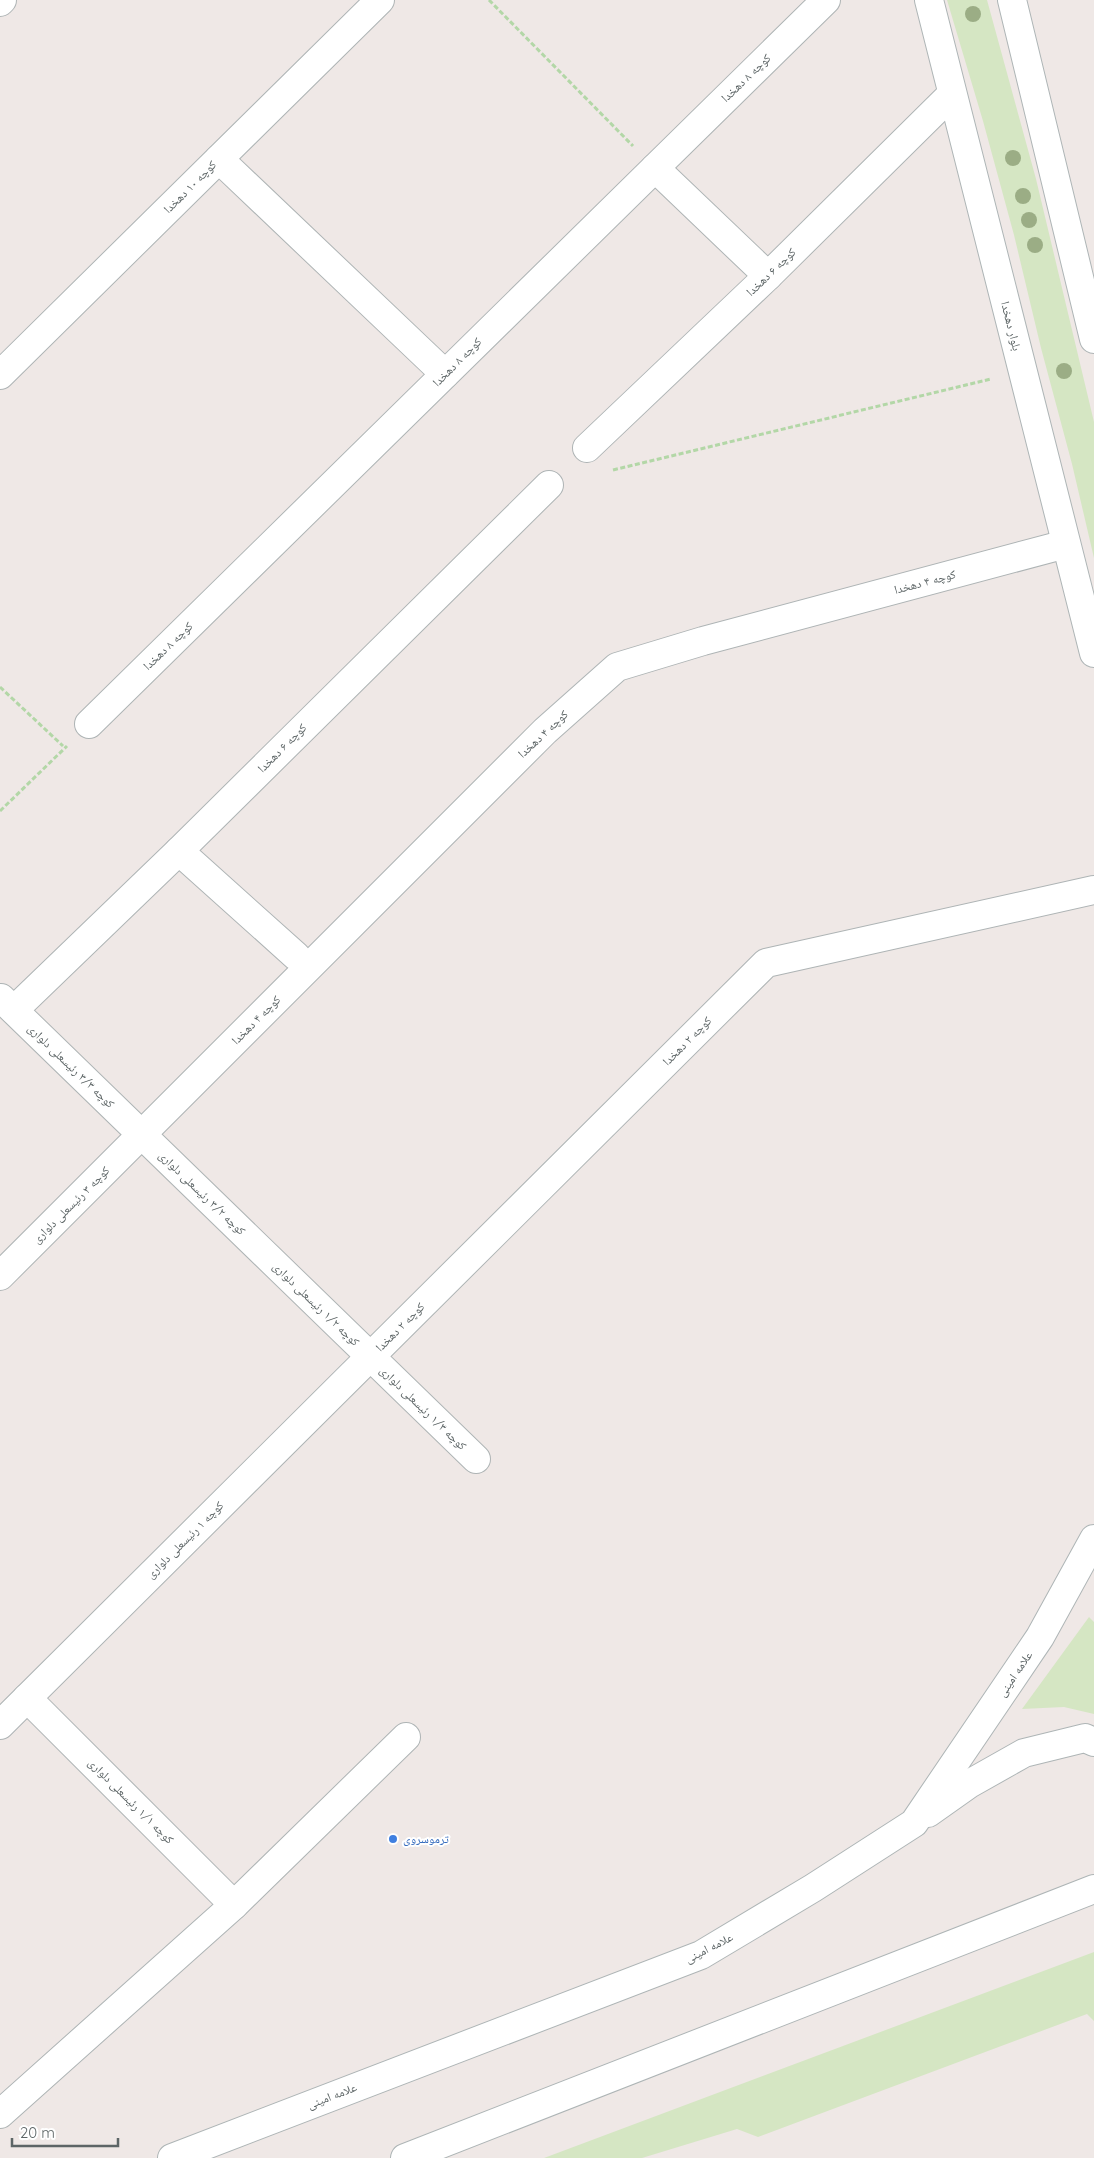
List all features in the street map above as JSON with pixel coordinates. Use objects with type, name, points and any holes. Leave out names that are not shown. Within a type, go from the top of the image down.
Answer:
[{"type":"street","name":"کوچه ۱۰ دهخدا","points":[[0,375],[380,0]]},
{"type":"street","name":"کوچه ۸ دهخدا","points":[[89,724],[826,0]]},
{"type":"street","name":"بلوار دهخدا","points":[[929,0],[1094,653]]},
{"type":"street","points":[[1012,0],[1094,339]]},
{"type":"street","name":"کوچه ۶ دهخدا","points":[[587,448],[768,276],[952,94]]},
{"type":"street","points":[[219,159],[445,374]]},
{"type":"street","points":[[655,168],[768,276]]},
{"type":"street","name":"کوچه ۶ دهخدا","points":[[7,1004],[178,851],[549,485]]},
{"type":"street","name":"کوچه ۴ دهخدا","points":[[141,1134],[544,731],[617,667],[703,641],[1066,544]]},
{"type":"street","points":[[178,851],[296,956]]},
{"type":"street","name":"کوچه ۲ دهخدا","points":[[370,1356],[766,963],[1094,890]]},
{"type":"street","name":"کوچه ۳/۳ رئیسعلی دلواری","points":[[7,1004],[141,1134]]},
{"type":"street","name":"کوچه ۳/۲ رئیسعلی دلواری","points":[[141,1134],[262,1251]]},
{"type":"street","name":"کوچه ۳ رئیسعلی دلواری","points":[[0,1276],[141,1134]]},
{"type":"street","name":"کوچه ۱/۲ رئیسعلی دلواری","points":[[262,1251],[370,1356]]},
{"type":"street","name":"کوچه ۱/۳ رئیسعلی دلواری","points":[[370,1356],[476,1459]]},
{"type":"street","name":"کوچه ۱ رئیسعلی دلواری","points":[[0,1725],[370,1356]]},
{"type":"street","name":"علامه امینی","points":[[172,2158],[701,1955],[813,1888],[914,1823],[1040,1637],[1094,1539]]},
{"type":"street","name":"کوچه ۱/۱ رئیسعلی دلواری","points":[[27,1698],[234,1905]]},
{"type":"street","points":[[0,2114],[234,1905],[406,1736]]},
{"type":"street","points":[[914,1823],[968,1784],[1024,1753],[1085,1738],[1094,1742]]},
{"type":"street","points":[[406,2158],[1092,1888]]},
{"type":"path","points":[[488,0],[655,168]]},
{"type":"path","points":[[607,471],[1023,372]]},
{"type":"path","points":[[0,686],[65,748]]},
{"type":"path","points":[[0,811],[89,724]]},
{"type":"green space","points":[[947,0],[987,0],[1036,179],[1094,422],[1094,558],[1014,235]]},
{"type":"green space","points":[[1089,1617],[1094,1622],[1094,1714],[1064,1707],[1022,1709]]},
{"type":"green space","points":[[1094,1952],[1094,2021],[1087,2014],[758,2137],[737,2129],[642,2158],[544,2158]]},
{"type":"place","name":"ترموسروی","points":[[393,1839]]}]
